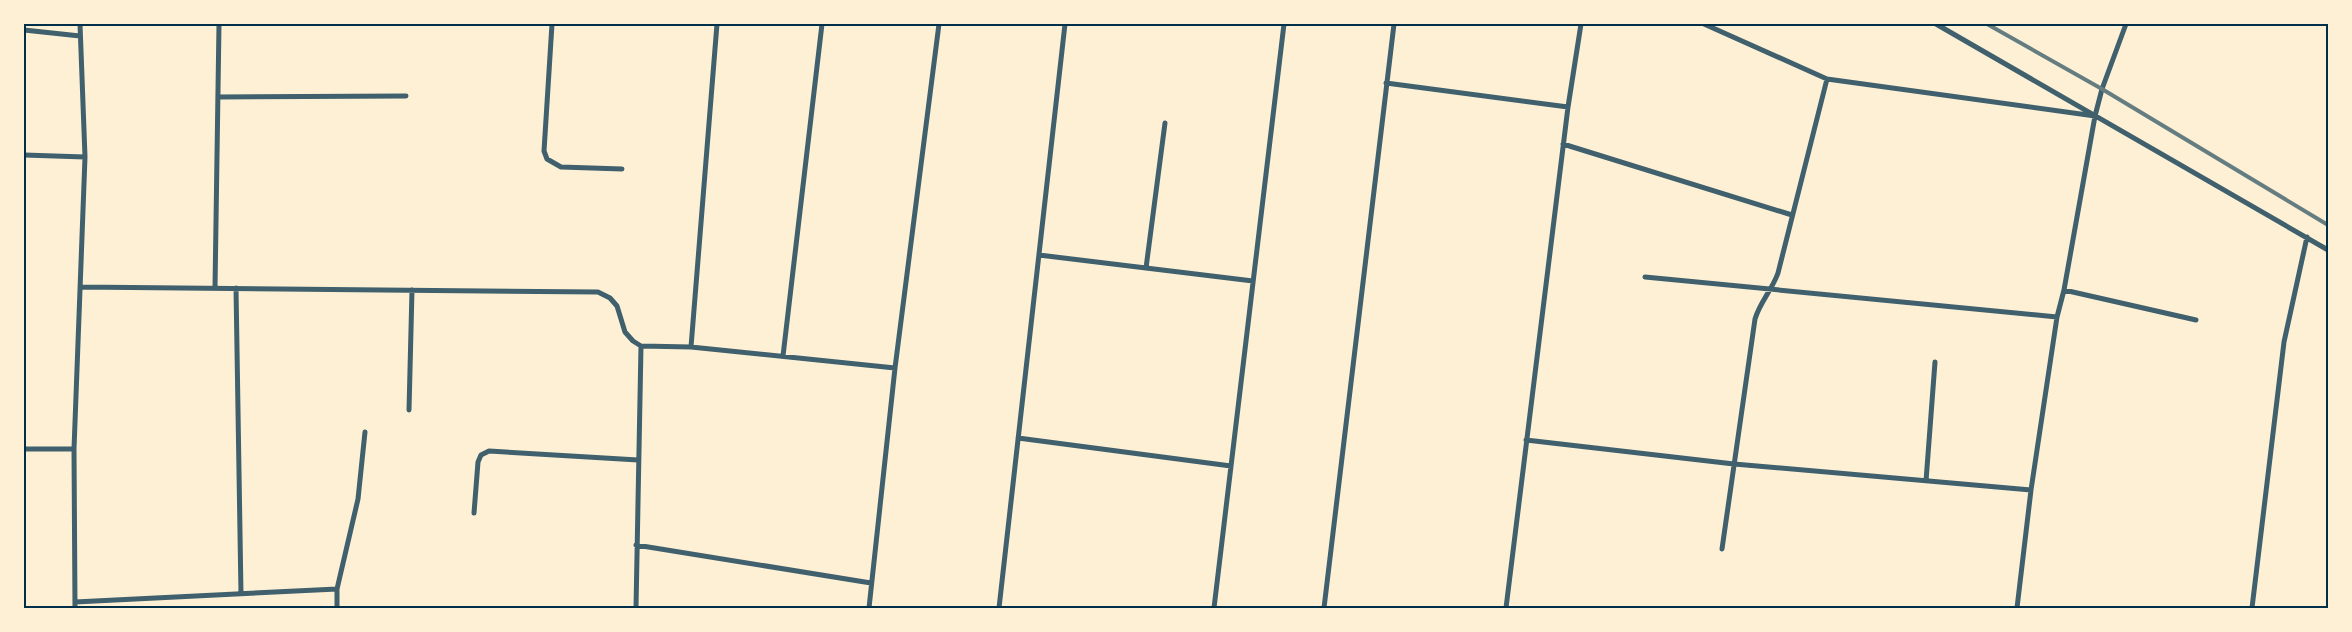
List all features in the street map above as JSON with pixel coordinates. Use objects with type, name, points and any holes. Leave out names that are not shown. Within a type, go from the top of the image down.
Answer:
[{"type":"street","points":[[80,24],[85,157],[74,449],[75,605],[337,589]]},
{"type":"street","points":[[216,288],[219,24]]},
{"type":"street","points":[[552,24],[544,152],[547,159],[561,167],[622,169]]},
{"type":"street","points":[[691,347],[717,24]]},
{"type":"street","points":[[783,356],[822,24]]},
{"type":"street","points":[[869,608],[895,368],[939,24]]},
{"type":"street","points":[[999,608],[1065,24]]},
{"type":"street","points":[[1214,608],[1284,24]]},
{"type":"street","points":[[1324,608],[1394,24]]},
{"type":"street","points":[[1506,608],[1563,144],[1581,24]]},
{"type":"street","points":[[1704,24],[1828,80],[2096,116]]},
{"type":"street","points":[[1936,24],[2328,250]]},
{"type":"street","points":[[2017,608],[2031,490],[2057,317],[2064,290],[2102,89],[2126,24]]},
{"type":"street","points":[[24,30],[80,36]]},
{"type":"street","points":[[1722,549],[1755,319],[1760,304],[1773,289],[1828,80]]},
{"type":"street","points":[[1386,82],[1568,107]]},
{"type":"street","points":[[218,98],[406,96]]},
{"type":"street","points":[[1146,268],[1165,123]]},
{"type":"street","points":[[1563,144],[1792,215]]},
{"type":"street","points":[[24,155],[85,157]]},
{"type":"street","points":[[2252,608],[2284,342],[2307,237]]},
{"type":"street","points":[[1039,255],[1253,281]]},
{"type":"street","points":[[1645,277],[2057,317]]},
{"type":"street","points":[[80,286],[598,292],[610,298],[617,306],[625,332],[641,346],[691,347],[895,368]]},
{"type":"street","points":[[236,288],[241,594]]},
{"type":"street","points":[[409,410],[412,290]]},
{"type":"street","points":[[2064,290],[2196,320]]},
{"type":"street","points":[[636,608],[641,346]]},
{"type":"street","points":[[1926,481],[1935,362]]},
{"type":"street","points":[[337,608],[337,589],[358,498],[365,432]]},
{"type":"street","points":[[1018,438],[1231,466]]},
{"type":"street","points":[[1526,440],[1734,464],[2031,490]]},
{"type":"street","points":[[24,449],[74,449]]},
{"type":"street","points":[[474,513],[478,462],[481,455],[489,451],[638,460]]},
{"type":"street","points":[[636,545],[872,583]]},
{"type":"railway","points":[[1987,24],[2102,89],[2328,225]]}]
